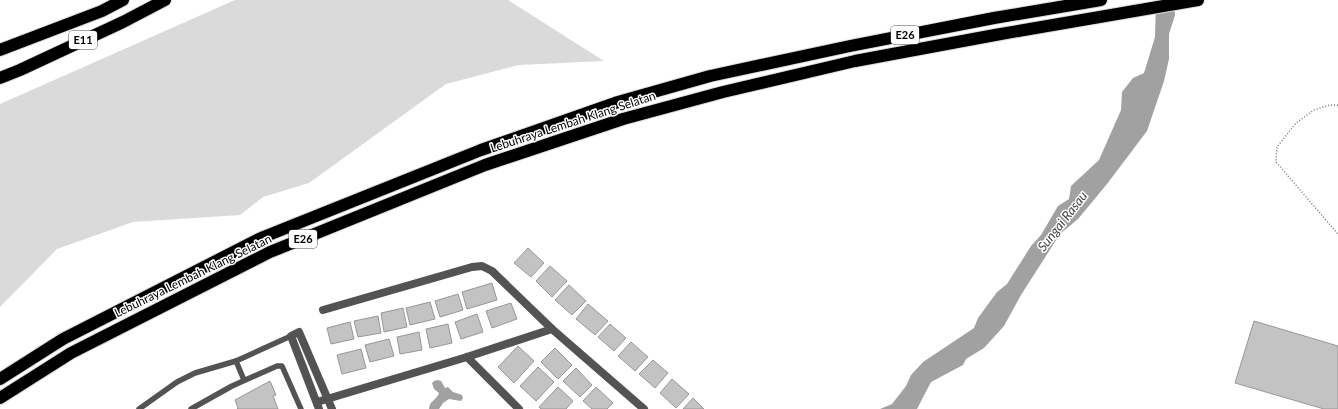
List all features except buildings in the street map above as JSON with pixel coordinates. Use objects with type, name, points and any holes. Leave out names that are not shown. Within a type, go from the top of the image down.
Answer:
[{"type":"highway","name":"E11","points":[[0,50],[102,11],[123,0]]},
{"type":"highway","name":"E11","points":[[0,78],[102,32],[165,0]]},
{"type":"highway","name":"Lebuhraya Lembah Klang Selatan","points":[[0,379],[63,339],[261,238],[481,150],[618,102],[710,76],[850,46],[1100,0]]},
{"type":"highway","name":"Lebuhraya Lembah Klang Selatan","points":[[0,398],[71,353],[270,252],[485,165],[623,119],[723,92],[855,61],[987,36],[1198,0]]},
{"type":"street","points":[[323,310],[482,266],[492,271],[552,328],[644,409]]},
{"type":"street","points":[[332,409],[328,398],[299,332],[290,336],[318,406],[328,398],[467,357],[552,328]]},
{"type":"street","points":[[467,357],[520,409]]},
{"type":"lane","points":[[139,409],[177,382],[195,373],[236,361],[290,336]]},
{"type":"lane","points":[[236,361],[244,380]]},
{"type":"lane","points":[[191,409],[244,380],[278,366],[282,366],[300,409]]},
{"type":"path","points":[[1338,105],[1330,105],[1314,110],[1296,123],[1277,147],[1276,162],[1338,234]]},
{"type":"shaded area","points":[[235,0],[508,0],[604,61],[519,65],[446,84],[309,183],[263,197],[240,215],[133,222],[57,249],[0,307],[0,104]]},
{"type":"water","name":"Sungai Rasau","points":[[1156,0],[1174,0],[1175,15],[1169,34],[1169,59],[1164,81],[1147,131],[1107,184],[1078,219],[1060,234],[1021,295],[1004,326],[984,348],[966,359],[963,365],[931,382],[917,409],[880,409],[892,404],[906,386],[911,375],[923,362],[974,328],[978,318],[997,292],[1007,284],[1031,246],[1041,235],[1058,206],[1069,199],[1071,186],[1099,160],[1121,110],[1122,92],[1133,78],[1144,73],[1155,37]]},
{"type":"water","points":[[438,380],[441,381],[445,388],[448,387],[453,392],[462,395],[463,398],[461,401],[449,399],[443,403],[439,409],[429,409],[430,404],[439,393],[434,389],[432,383]]}]
